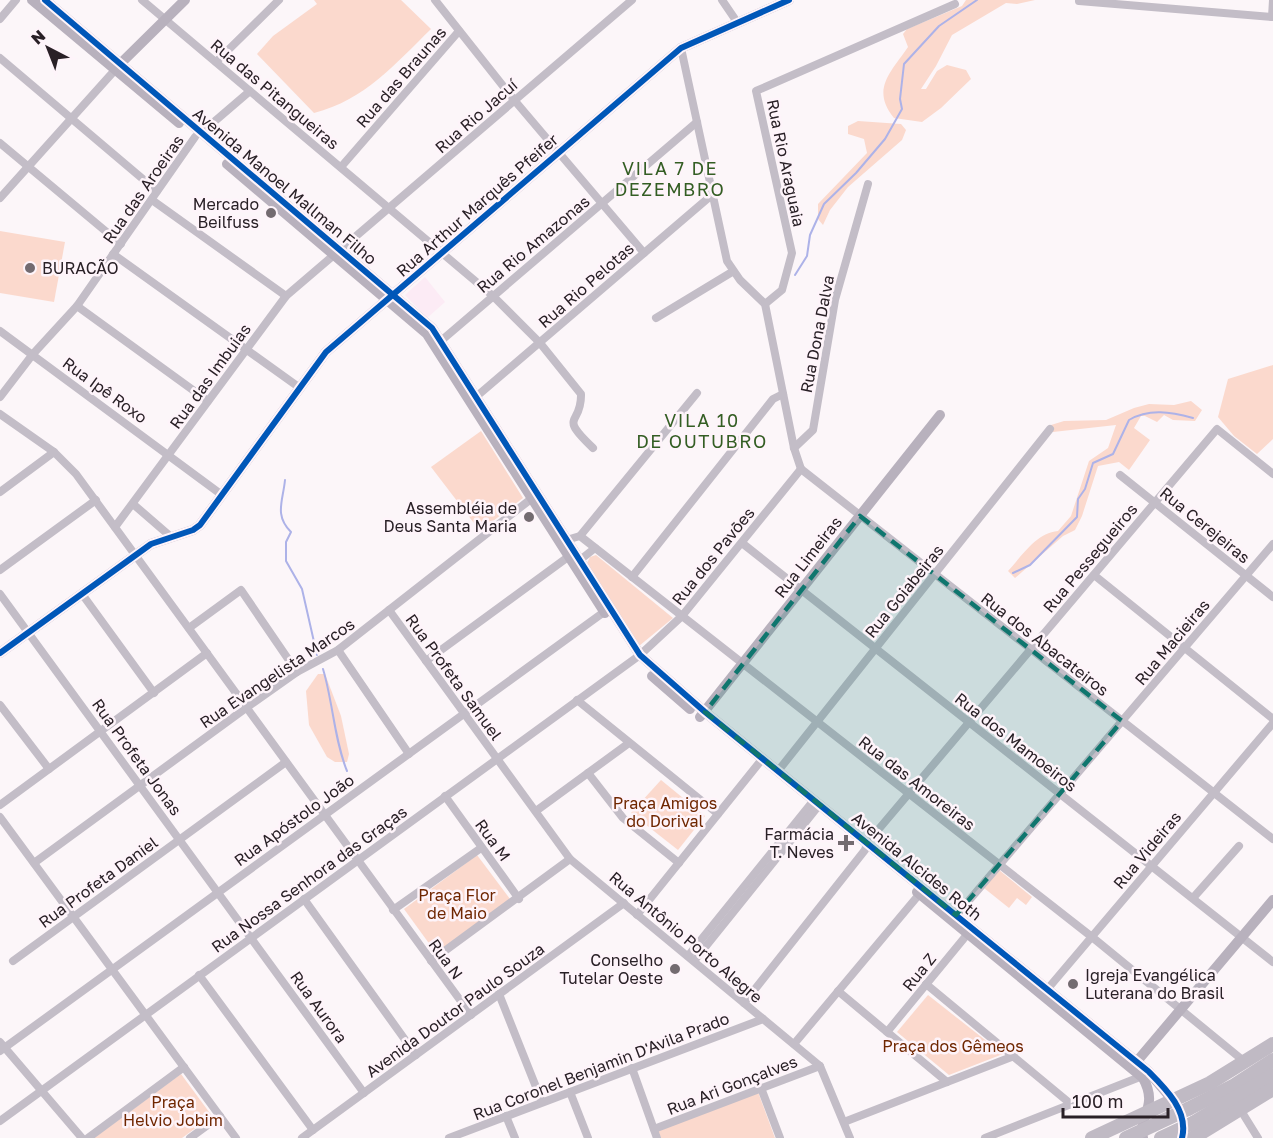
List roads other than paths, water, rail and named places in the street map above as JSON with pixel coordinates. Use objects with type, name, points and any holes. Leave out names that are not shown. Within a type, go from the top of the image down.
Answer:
[{"type":"highway","points":[[1092,1138],[1210,1083],[1273,1044]]},
{"type":"highway","points":[[1126,1138],[1233,1086],[1273,1060]]},
{"type":"highway","points":[[1161,1138],[1193,1123],[1273,1075]]},
{"type":"highway","points":[[1193,1138],[1273,1089]]},
{"type":"street","points":[[0,19],[16,0]]},
{"type":"street","name":"Avenida Manoel Mallman Filho","points":[[32,0],[118,67]]},
{"type":"street","name":"Avenida Manoel Mallman Filho","points":[[45,0],[118,67],[337,253],[432,328],[477,396],[563,542],[568,557],[637,657]]},
{"type":"street","name":"Rua das Pitangueiras","points":[[142,0],[493,296],[540,343],[581,394],[582,402],[574,416],[573,425],[576,432],[593,448]]},
{"type":"street","points":[[0,198],[118,67],[185,0]]},
{"type":"street","points":[[216,62],[279,0]]},
{"type":"street","points":[[435,0],[515,101],[644,253]]},
{"type":"street","name":"Rua Rio Jacuí","points":[[337,253],[632,0]]},
{"type":"street","points":[[722,0],[737,22]]},
{"type":"street","name":"Rua Arthur Marquês Pfeifer","points":[[0,653],[136,554],[170,536],[193,530],[222,495],[326,352],[681,48],[789,0]]},
{"type":"street","points":[[1079,1],[1273,17],[1273,0]]},
{"type":"street","name":"Rua Rio Araguaia","points":[[765,304],[782,290],[792,253],[756,91],[955,4]]},
{"type":"street","name":"Rua das Braunas","points":[[341,167],[459,31]]},
{"type":"street","points":[[681,48],[732,272],[765,304],[794,448],[801,470]]},
{"type":"street","points":[[0,58],[158,191]]},
{"type":"street","name":"Rua das Aroeiras","points":[[0,397],[33,354],[77,306],[198,135],[250,91]]},
{"type":"street","name":"Rua Rio Amazonas","points":[[442,340],[697,122]]},
{"type":"street","points":[[0,143],[121,244]]},
{"type":"street","name":"Rua Dona Dalva","points":[[794,448],[813,430],[835,300],[868,184]]},
{"type":"street","name":"Rua Rio Pelotas","points":[[477,396],[713,194]]},
{"type":"street","points":[[152,200],[286,296]]},
{"type":"street","name":"Rua das Imbuias","points":[[116,527],[286,296],[337,253]]},
{"type":"street","points":[[113,254],[300,388]]},
{"type":"street","points":[[656,318],[732,272]]},
{"type":"street","name":"Avenida Manoel Mallman Filho","points":[[390,297],[427,334],[531,499],[563,542],[580,560],[637,657]]},
{"type":"street","points":[[77,306],[208,401]]},
{"type":"street","name":"Rua Ipê Roxo","points":[[0,330],[170,454],[222,495]]},
{"type":"street","points":[[563,542],[580,536],[697,393]]},
{"type":"street","points":[[632,577],[773,399],[783,394]]},
{"type":"street","name":"Rua N","points":[[0,414],[54,452],[76,474],[471,1015]]},
{"type":"street","name":"Rua Limeiras","points":[[702,714],[940,415]]},
{"type":"street","name":"Rua Goiabeiras","points":[[778,771],[1050,429]]},
{"type":"street","name":"Rua Pessegueiros","points":[[744,1003],[908,794],[1217,429],[1273,474]]},
{"type":"street","points":[[0,492],[54,452]]},
{"type":"street","name":"Rua dos Abacateiros","points":[[801,470],[1273,839]]},
{"type":"street","name":"Rua dos Pavões","points":[[637,657],[682,616],[801,470]]},
{"type":"street","name":"Rua Cerejeiras","points":[[1120,475],[1273,597]]},
{"type":"street","name":"Rua Evangelista Marcos","points":[[34,863],[297,672],[338,650],[531,499]]},
{"type":"street","points":[[0,570],[96,500]]},
{"type":"street","points":[[133,504],[170,536]]},
{"type":"street","name":"Rua das Amoreiras","points":[[580,536],[1000,864],[1245,1062]]},
{"type":"street","name":"Rua dos Mamoeiros","points":[[742,543],[1273,962]]},
{"type":"street","name":"Rua Macieiras","points":[[953,918],[1273,544]]},
{"type":"street","points":[[580,560],[595,548]]},
{"type":"street","points":[[426,661],[568,557]]},
{"type":"street","points":[[1094,575],[1273,721]]},
{"type":"street","points":[[189,628],[241,590],[297,672]]},
{"type":"street","name":"Rua Profeta Jonas","points":[[0,594],[252,937]]},
{"type":"street","points":[[82,594],[154,693]]},
{"type":"street","name":"Rua Profeta Samuel","points":[[389,610],[497,759]]},
{"type":"street","name":"Rua Apóstolo João","points":[[2,1047],[604,612]]},
{"type":"street","points":[[338,650],[409,754]]},
{"type":"street","points":[[0,805],[207,654]]},
{"type":"street","name":"Rua Nossa Senhora das Graças","points":[[0,1121],[637,657]]},
{"type":"street","name":"Avenida Alcides Roth","points":[[637,657],[702,714],[1175,1099]]},
{"type":"street","points":[[577,700],[718,814]]},
{"type":"street","points":[[0,705],[49,769]]},
{"type":"street","name":"Rua Videiras","points":[[1045,992],[1273,721]]},
{"type":"street","points":[[536,811],[629,743]]},
{"type":"street","name":"Rua Antônio Porto Alegre","points":[[497,759],[570,859],[820,1066],[850,1138]]},
{"type":"street","points":[[638,915],[760,761]]},
{"type":"street","name":"Avenida Alcides Roth","points":[[760,761],[778,771],[815,805]]},
{"type":"street","name":"Rua Profeta Daniel","points":[[13,961],[285,762]]},
{"type":"street","points":[[588,773],[623,818],[679,863]]},
{"type":"street","name":"Rua M","points":[[445,796],[519,899]]},
{"type":"street","points":[[691,959],[815,805]]},
{"type":"street","points":[[0,817],[236,1138]]},
{"type":"street","points":[[1193,898],[1239,846]]},
{"type":"street","points":[[393,910],[481,848]]},
{"type":"street","points":[[431,961],[519,899],[570,859]]},
{"type":"street","points":[[794,1044],[921,891]]},
{"type":"street","points":[[304,899],[416,1055]]},
{"type":"street","points":[[1134,1065],[1273,900]]},
{"type":"street","name":"Avenida Doutor Paulo Souza","points":[[302,1138],[624,903]]},
{"type":"street","name":"Rua Z","points":[[887,1032],[970,932]]},
{"type":"street","name":"Rua Aurora","points":[[252,937],[364,1093]]},
{"type":"street","points":[[199,975],[313,1130]]},
{"type":"street","points":[[926,984],[1072,1105]]},
{"type":"street","points":[[838,991],[947,1082]]},
{"type":"street","points":[[499,994],[542,1102]]},
{"type":"street","name":"Rua Coronel Benjamin D'Avila Prado","points":[[449,1138],[763,1019]]},
{"type":"street","points":[[2,1047],[82,1138]]},
{"type":"street","points":[[844,1122],[1014,1056]]},
{"type":"street","name":"Rua Ari Gonçalves","points":[[654,1128],[820,1066]]},
{"type":"street","points":[[88,1138],[184,1067]]},
{"type":"street","points":[[632,1068],[657,1138]]},
{"type":"street","points":[[985,1138],[1146,1074],[1150,1090],[1149,1112],[1141,1128],[1143,1138]]},
{"type":"street","points":[[761,1088],[780,1138]]},
{"type":"street","points":[[570,1092],[588,1138]]},
{"type":"street","points":[[1175,1099],[1181,1119],[1182,1138]]},
{"type":"street","points":[[1240,1109],[1258,1138]]},
{"type":"street","points":[[190,1138],[220,1116]]},
{"type":"street","points":[[506,1116],[515,1138]]},
{"type":"waterway","points":[[795,275],[807,256],[810,235],[824,204],[856,173],[885,139],[902,109],[900,99],[904,64],[939,26],[977,0]]},
{"type":"waterway","points":[[1013,573],[1030,565],[1077,517],[1078,499],[1085,489],[1093,463],[1113,454],[1129,420],[1144,414],[1160,412],[1193,418]]},
{"type":"waterway","points":[[285,480],[281,514],[291,532],[286,542],[286,561],[302,589],[317,655]]},
{"type":"waterway","points":[[323,669],[339,746],[347,771]]},
{"type":"place","name":"Mercado Beilfuss","points":[[271,213]]},
{"type":"place","name":"BURACÃO","points":[[30,268]]},
{"type":"place","name":"Assembléia de Deus Santa Maria","points":[[529,517]]},
{"type":"place","name":"Farmácia T. Neves","points":[[846,843]]},
{"type":"place","name":"Conselho Tutelar Oeste","points":[[675,969]]},
{"type":"place","name":"Igreja Evangélica Luterana do Brasil","points":[[1073,984]]},
{"type":"district","name":"VILA 7 DE DEZEMBRO","points":[[670,180]]},
{"type":"district","name":"VILA 10 DE OUTUBRO","points":[[702,431]]},
{"type":"park label","name":"Praça Amigos do Dorival","points":[[665,812]]},
{"type":"park label","name":"Praça Flor de Maio","points":[[457,904]]},
{"type":"park label","name":"Praça dos Gêmeos","points":[[953,1046]]},
{"type":"park label","name":"Praça Helvio Jobim","points":[[173,1111]]}]
